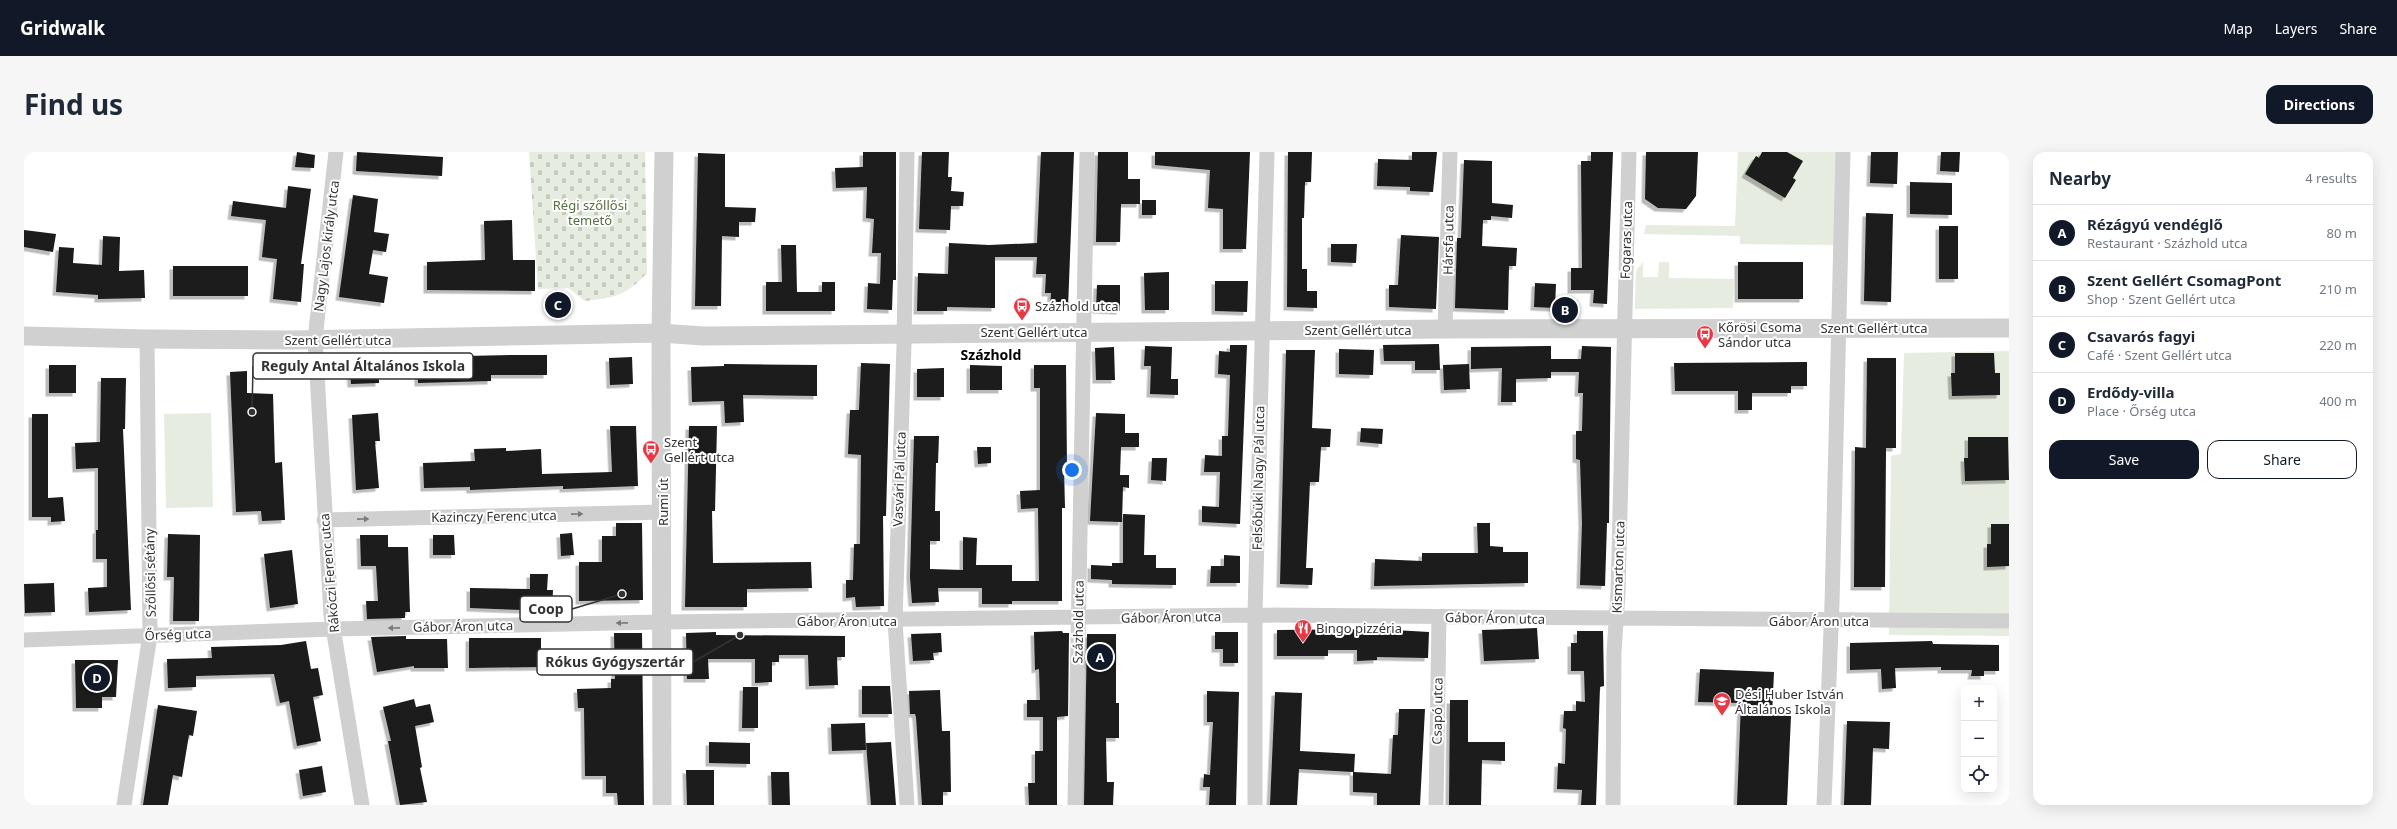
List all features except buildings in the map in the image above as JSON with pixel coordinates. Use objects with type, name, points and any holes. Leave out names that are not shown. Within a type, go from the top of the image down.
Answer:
[{"type":"street","name":"Nagy Lajos király utca","points":[[315,339],[336,152]]},
{"type":"street","name":"Rumi út","points":[[662,805],[661,622],[663,512],[661,334],[664,152]]},
{"type":"street","name":"Vasvári Pál utca","points":[[907,152],[905,333],[895,621],[908,805]]},
{"type":"street","name":"Százhold utca","points":[[1075,805],[1087,152]]},
{"type":"street","name":"Felsőbüki Nagy Pál utca","points":[[1255,805],[1255,615],[1266,152]]},
{"type":"street","name":"Hársfa utca","points":[[1445,329],[1450,152]]},
{"type":"street","name":"Fogaras utca","points":[[1624,329],[1629,152]]},
{"type":"street","points":[[1824,805],[1832,621],[1843,152]]},
{"type":"street","name":"Szent Gellért utca","points":[[24,336],[147,339],[315,339],[661,334],[702,336],[1262,330],[2009,328]]},
{"type":"street","name":"Kismarton utca","points":[[1613,805],[1614,652],[1624,329]]},
{"type":"street","name":"Szent Gellért utca","points":[[24,330],[60,336]]},
{"type":"street","name":"Szőllősi sétány","points":[[124,805],[150,635],[147,339]]},
{"type":"street","name":"Rákóczi Ferenc utca","points":[[315,339],[324,520],[333,629],[362,805]]},
{"type":"street","name":"Kazinczy Ferenc utca","points":[[324,520],[663,512]]},
{"type":"street","name":"Gábor Áron utca","points":[[333,629],[661,622],[895,621],[1255,615],[1832,621],[2009,621]]},
{"type":"street","name":"Csapó utca","points":[[1436,805],[1438,617]]},
{"type":"street","name":"Őrség utca","points":[[24,640],[333,629]]},
{"type":"green space","name":"Régi szőllősi temető","points":[[529,152],[645,152],[647,273],[632,287],[612,297],[585,301],[568,288],[538,289]]},
{"type":"green space","points":[[1738,152],[1837,152],[1835,245],[1740,244],[1740,236],[1644,234],[1646,225],[1735,226]]},
{"type":"green space","points":[[1643,262],[1643,277],[1658,277],[1659,262],[1669,262],[1669,278],[1734,279],[1733,308],[1635,309],[1636,271]]},
{"type":"green space","points":[[2009,351],[2009,636],[1889,635],[1891,456],[1901,454],[1904,353]]},
{"type":"green space","points":[[211,413],[213,507],[166,508],[164,414]]},
{"type":"place","name":"Csavarós fagyi","points":[[558,305]]},
{"type":"place","name":"Szent Gellért CsomagPont","points":[[1565,310]]},
{"type":"place","name":"Százhold utca","points":[[1022,321]]},
{"type":"place","name":"Kőrösi Csoma Sándor utca","points":[[1705,349]]},
{"type":"place","name":"Reguly Antal Általános Iskola","points":[[252,412]]},
{"type":"place","name":"Szent Gellért utca","points":[[651,464]]},
{"type":"place","name":"Coop","points":[[622,594]]},
{"type":"place","name":"Rókus Gyógyszertár","points":[[740,635]]},
{"type":"place","name":"Bingo pizzéria","points":[[1303,643]]},
{"type":"place","name":"Rézágyú vendéglő","points":[[1100,657]]},
{"type":"place","name":"Erdődy-villa","points":[[97,678]]},
{"type":"place","name":"Dési Huber István Általános Iskola","points":[[1722,716]]},
{"type":"district","name":"Százhold","points":[[991,354]]}]
